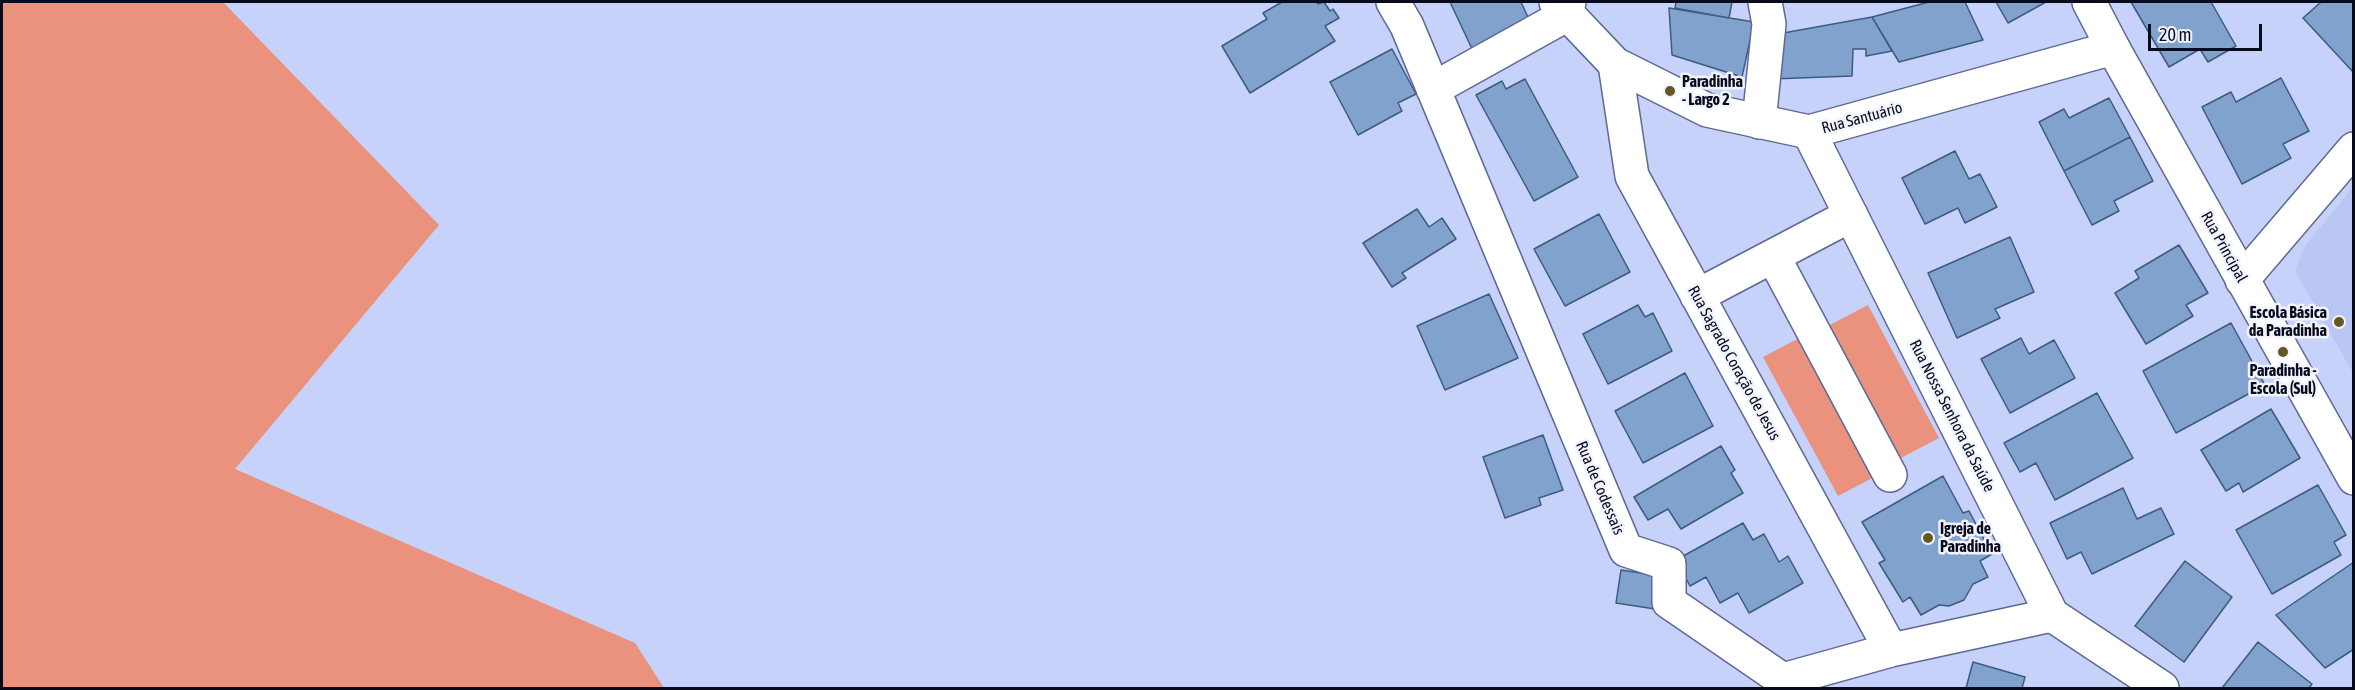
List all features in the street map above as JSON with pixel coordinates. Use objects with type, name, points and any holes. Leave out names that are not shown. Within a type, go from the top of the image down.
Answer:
[{"type":"street","name":"Rua de Codessais","points":[[1393,2],[1407,26],[1626,549],[1669,564],[1669,602],[1783,680],[1891,650],[2052,615]]},
{"type":"street","points":[[1759,122],[1769,24],[1765,2]]},
{"type":"street","name":"Rua Principal","points":[[2089,2],[2354,478]]},
{"type":"street","points":[[1433,89],[1563,6]]},
{"type":"street","name":"Rua Santuário","points":[[1563,6],[1615,64],[1707,110],[1809,132],[2113,48]]},
{"type":"street","name":"Rua Sagrado Coração de Jesus","points":[[1615,64],[1632,176],[1891,650]]},
{"type":"street","name":"Rua Nossa Senhora da Saúde","points":[[1809,132],[2052,615],[2162,688]]},
{"type":"street","points":[[2242,280],[2354,149]]},
{"type":"street","points":[[1697,296],[1851,214]]},
{"type":"street","points":[[1773,256],[1890,475]]},
{"type":"shaded area","points":[[2,2],[223,2],[439,225],[235,469],[635,643],[664,688],[2,688]]},
{"type":"shaded area","name":"Escola Básica da Paradinha","points":[[2353,187],[2353,373],[2295,271],[2305,246]]},
{"type":"shaded area","points":[[1868,305],[1939,438],[1897,460],[1826,327]]},
{"type":"shaded area","points":[[1803,336],[1878,475],[1838,496],[1763,357]]},
{"type":"building","points":[[1282,2],[1317,2],[1318,4],[1324,2],[1339,18],[1325,26],[1335,41],[1250,93],[1222,46],[1267,19],[1263,13]]},
{"type":"building","points":[[1450,2],[1521,2],[1532,26],[1474,53]]},
{"type":"building","points":[[1676,2],[1732,2],[1729,18],[1675,8]]},
{"type":"building","points":[[1929,2],[1965,2],[1983,40],[1899,62],[1872,17]]},
{"type":"building","points":[[1996,2],[2046,2],[2008,23]]},
{"type":"building","points":[[2131,2],[2211,2],[2236,46],[2208,62],[2200,49],[2169,67]]},
{"type":"building","points":[[2321,2],[2354,2],[2354,73],[2303,18]]},
{"type":"building","points":[[1669,8],[1754,22],[1742,77],[1672,55]]},
{"type":"building","points":[[1872,17],[1892,51],[1866,56],[1866,49],[1853,49],[1852,76],[1772,79],[1772,35]]},
{"type":"building","points":[[1392,49],[1416,94],[1398,103],[1402,111],[1358,135],[1330,82]]},
{"type":"building","points":[[2281,78],[2309,131],[2283,144],[2291,158],[2242,184],[2202,107],[2231,92],[2236,102]]},
{"type":"building","points":[[1525,79],[1578,177],[1534,201],[1476,95],[1502,81],[1506,89]]},
{"type":"building","points":[[2109,98],[2130,137],[2064,171],[2039,122],[2064,109],[2069,118]]},
{"type":"building","points":[[2130,137],[2153,181],[2114,201],[2119,211],[2092,225],[2064,171]]},
{"type":"building","points":[[1955,151],[1969,179],[1980,174],[1997,207],[1965,223],[1958,208],[1925,224],[1902,178]]},
{"type":"building","points":[[1417,209],[1429,227],[1442,218],[1456,239],[1402,273],[1406,278],[1392,287],[1363,243]]},
{"type":"building","points":[[1599,214],[1630,272],[1565,306],[1534,249]]},
{"type":"building","points":[[2010,237],[2034,292],[1995,309],[2000,318],[1957,338],[1928,273]]},
{"type":"building","points":[[2179,245],[2208,293],[2186,305],[2193,316],[2146,344],[2115,293],[2139,278],[2135,271]]},
{"type":"building","points":[[1489,294],[1518,358],[1445,390],[1417,326]]},
{"type":"building","points":[[1638,305],[1645,317],[1653,313],[1672,351],[1608,384],[1583,334]]},
{"type":"building","points":[[2231,323],[2265,385],[2176,433],[2143,371]]},
{"type":"building","points":[[2021,338],[2029,354],[2054,340],[2075,378],[2010,413],[1981,359]]},
{"type":"building","points":[[1685,373],[1713,426],[1643,463],[1615,411]]},
{"type":"building","points":[[2097,393],[2133,458],[2055,500],[2036,463],[2020,472],[2004,443]]},
{"type":"building","points":[[2271,409],[2300,458],[2243,492],[2239,483],[2226,491],[2201,450]]},
{"type":"building","points":[[1543,435],[1563,490],[1539,498],[1541,505],[1505,518],[1483,457]]},
{"type":"building","points":[[1721,446],[1735,470],[1731,473],[1743,493],[1681,529],[1668,509],[1648,520],[1634,497]]},
{"type":"building","name":"Igreja de Paradinha","points":[[1943,476],[1963,513],[1969,511],[1992,554],[1980,561],[1988,577],[1973,584],[1964,600],[1949,606],[1939,605],[1921,615],[1910,597],[1903,602],[1879,563],[1885,560],[1862,522]]},
{"type":"building","points":[[2318,485],[2346,535],[2334,542],[2341,555],[2272,594],[2236,530]]},
{"type":"building","points":[[2123,488],[2137,519],[2161,508],[2174,534],[2092,574],[2081,552],[2067,559],[2050,523]]},
{"type":"building","points":[[1743,523],[1753,540],[1764,534],[1779,562],[1788,556],[1803,583],[1749,613],[1738,593],[1720,603],[1706,577],[1690,586],[1676,560]]},
{"type":"building","points":[[2185,561],[2232,597],[2184,662],[2135,626]]},
{"type":"building","points":[[2354,562],[2354,649],[2325,668],[2276,615]]},
{"type":"building","points":[[1621,570],[1661,576],[1655,609],[1616,603]]},
{"type":"building","points":[[2258,642],[2312,684],[2309,688],[2222,688]]},
{"type":"building","points":[[1973,662],[2025,677],[2022,688],[1966,688]]},
{"type":"place","name":"Paradinha - Largo 2","points":[[1670,91]]},
{"type":"place","name":"Escola Básica da Paradinha","points":[[2339,322]]},
{"type":"place","name":"Paradinha - Escola (Sul)","points":[[2283,352]]},
{"type":"place","name":"Igreja de Paradinha","points":[[1928,538]]}]
